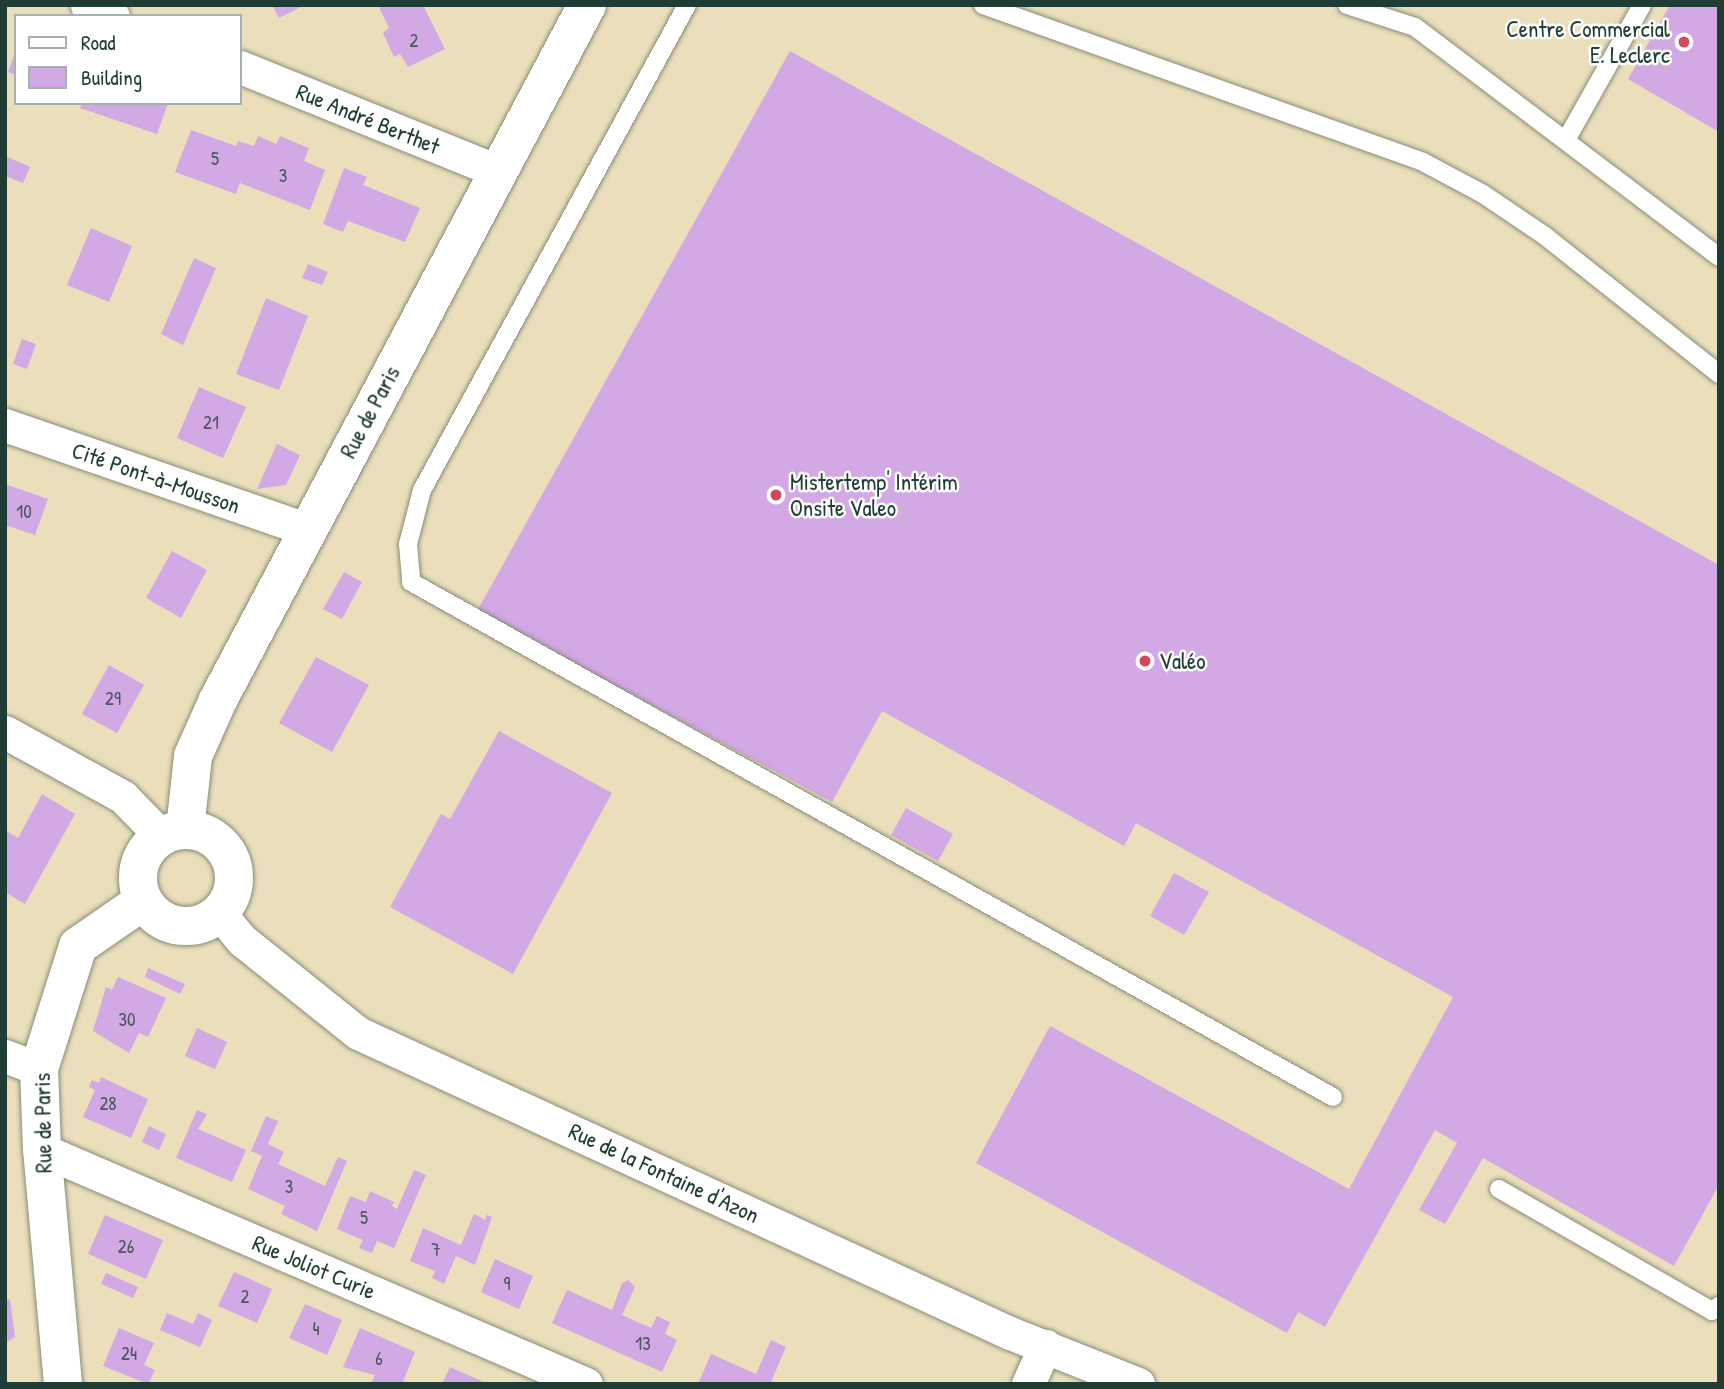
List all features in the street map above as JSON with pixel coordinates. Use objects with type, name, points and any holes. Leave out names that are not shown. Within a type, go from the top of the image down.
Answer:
[{"type":"street","points":[[87,5],[108,14]]},
{"type":"street","name":"Rue de Paris","points":[[173,832],[193,755],[223,689],[587,5]]},
{"type":"street","name":"Rue André Berthet","points":[[242,68],[497,171]]},
{"type":"street","name":"Cité Pont-à-Mousson","points":[[5,425],[308,530]]},
{"type":"street","points":[[5,732],[123,797],[173,832],[210,835],[228,852],[235,884],[219,914],[193,926],[178,926],[152,912],[143,901],[138,872],[150,845],[173,832]]},
{"type":"street","name":"Rue de Paris","points":[[63,1384],[41,1150],[22,1062],[78,946],[143,901]]},
{"type":"street","name":"Rue de la Fontaine d'Azon","points":[[219,914],[243,941],[358,1032],[1045,1346],[1138,1384]]},
{"type":"street","name":"Rue Joliot Curie","points":[[41,1150],[586,1384]]},
{"type":"street","points":[[1028,1384],[1045,1346]]},
{"type":"lane","points":[[687,5],[422,490],[408,544],[411,582],[1333,1097]]},
{"type":"lane","points":[[983,5],[1423,162],[1483,194],[1545,236],[1719,374]]},
{"type":"lane","points":[[1347,5],[1415,27],[1719,257]]},
{"type":"lane","points":[[1566,140],[1642,5]]},
{"type":"lane","points":[[1499,1189],[1712,1311],[1719,1306]]},
{"type":"building","points":[[272,5],[305,5],[279,18]]},
{"type":"building","points":[[378,5],[423,5],[445,49],[408,67],[400,54],[394,57],[383,33],[389,28]]},
{"type":"building","name":"Centre Commercial E. Leclerc","points":[[1670,5],[1719,5],[1719,132],[1628,79]]},
{"type":"building","name":"Valéo","points":[[790,51],[1719,565],[1719,1185],[1674,1266],[1483,1158],[1445,1224],[1419,1210],[1457,1143],[1435,1130],[1325,1327],[1298,1312],[1287,1333],[976,1163],[1050,1026],[1349,1189],[1453,997],[1136,823],[1124,846],[882,711],[832,802],[477,611]]},
{"type":"building","points":[[14,56],[14,74],[8,72]]},
{"type":"building","points":[[81,105],[167,105],[157,134],[80,108]]},
{"type":"building","points":[[191,130],[236,146],[238,141],[254,146],[258,136],[276,144],[280,136],[309,148],[304,161],[325,170],[310,210],[240,183],[236,194],[175,172]]},
{"type":"building","points":[[5,156],[30,167],[23,183],[5,176]]},
{"type":"building","points":[[344,168],[367,177],[363,185],[420,208],[405,242],[348,221],[343,232],[323,224]]},
{"type":"building","points":[[91,228],[132,246],[109,302],[67,285]]},
{"type":"building","points":[[194,258],[216,268],[183,345],[161,334]]},
{"type":"building","points":[[308,264],[328,272],[322,285],[302,278]]},
{"type":"building","points":[[266,298],[308,316],[279,390],[236,374]]},
{"type":"building","points":[[22,339],[36,344],[27,369],[13,364]]},
{"type":"building","points":[[199,387],[246,407],[223,458],[177,438]]},
{"type":"building","points":[[277,444],[300,455],[286,485],[257,489]]},
{"type":"building","points":[[5,484],[48,499],[35,535],[5,525]]},
{"type":"building","points":[[172,551],[207,570],[181,618],[146,598]]},
{"type":"building","points":[[344,572],[362,582],[342,619],[323,609]]},
{"type":"building","points":[[316,657],[369,685],[332,752],[279,723]]},
{"type":"building","points":[[109,665],[144,685],[117,733],[82,714]]},
{"type":"building","points":[[499,731],[612,793],[513,974],[390,907],[441,814],[450,819]]},
{"type":"building","points":[[42,794],[75,814],[25,904],[5,892],[5,830],[18,838]]},
{"type":"building","points":[[906,808],[953,834],[938,861],[891,835]]},
{"type":"building","points":[[1174,873],[1209,892],[1184,935],[1150,916]]},
{"type":"building","points":[[148,968],[185,984],[180,994],[145,977]]},
{"type":"building","points":[[118,977],[166,998],[148,1037],[139,1033],[129,1053],[93,1031],[106,987],[112,990]]},
{"type":"building","points":[[197,1028],[227,1042],[215,1069],[185,1056]]},
{"type":"building","points":[[101,1077],[148,1099],[131,1138],[83,1117],[95,1090],[89,1087],[92,1080],[99,1083]]},
{"type":"building","points":[[197,1110],[207,1114],[198,1129],[246,1150],[232,1182],[176,1158]]},
{"type":"building","points":[[266,1116],[278,1121],[268,1144],[284,1152],[278,1164],[325,1186],[338,1157],[347,1161],[317,1231],[281,1214],[285,1206],[248,1189],[262,1156],[251,1151]]},
{"type":"building","points":[[149,1126],[166,1134],[159,1150],[142,1142]]},
{"type":"building","points":[[414,1170],[426,1175],[394,1248],[377,1241],[372,1253],[359,1248],[363,1240],[337,1229],[350,1196],[366,1202],[370,1191],[394,1202],[392,1206],[397,1209]]},
{"type":"building","points":[[474,1214],[485,1220],[487,1215],[492,1217],[475,1265],[456,1256],[444,1284],[432,1278],[435,1271],[410,1261],[423,1228],[461,1245]]},
{"type":"building","points":[[105,1215],[163,1240],[146,1279],[88,1254]]},
{"type":"building","points":[[495,1259],[533,1276],[519,1309],[481,1292]]},
{"type":"building","points":[[234,1272],[272,1289],[257,1323],[218,1306]]},
{"type":"building","points":[[106,1273],[138,1287],[133,1298],[101,1284]]},
{"type":"building","points":[[628,1280],[635,1287],[622,1315],[651,1328],[657,1316],[670,1322],[665,1334],[677,1340],[662,1372],[552,1323],[567,1290],[612,1310],[622,1283]]},
{"type":"building","points":[[10,1299],[15,1337],[5,1343],[5,1300]]},
{"type":"building","points":[[305,1304],[342,1320],[327,1355],[289,1338]]},
{"type":"building","points":[[167,1313],[193,1324],[198,1313],[212,1320],[200,1347],[160,1330]]},
{"type":"building","points":[[119,1328],[154,1343],[144,1365],[155,1370],[148,1384],[103,1366]]},
{"type":"building","points":[[360,1328],[415,1352],[402,1384],[371,1384],[375,1375],[343,1367]]},
{"type":"building","points":[[771,1340],[786,1347],[770,1384],[698,1384],[711,1354],[756,1374]]},
{"type":"building","points":[[450,1367],[488,1384],[442,1384]]},
{"type":"place","name":"Centre Commercial E. Leclerc","points":[[1684,42]]},
{"type":"place","name":"Mistertemp' Intérim Onsite Valeo","points":[[776,495]]},
{"type":"place","name":"Valéo","points":[[1145,661]]}]
